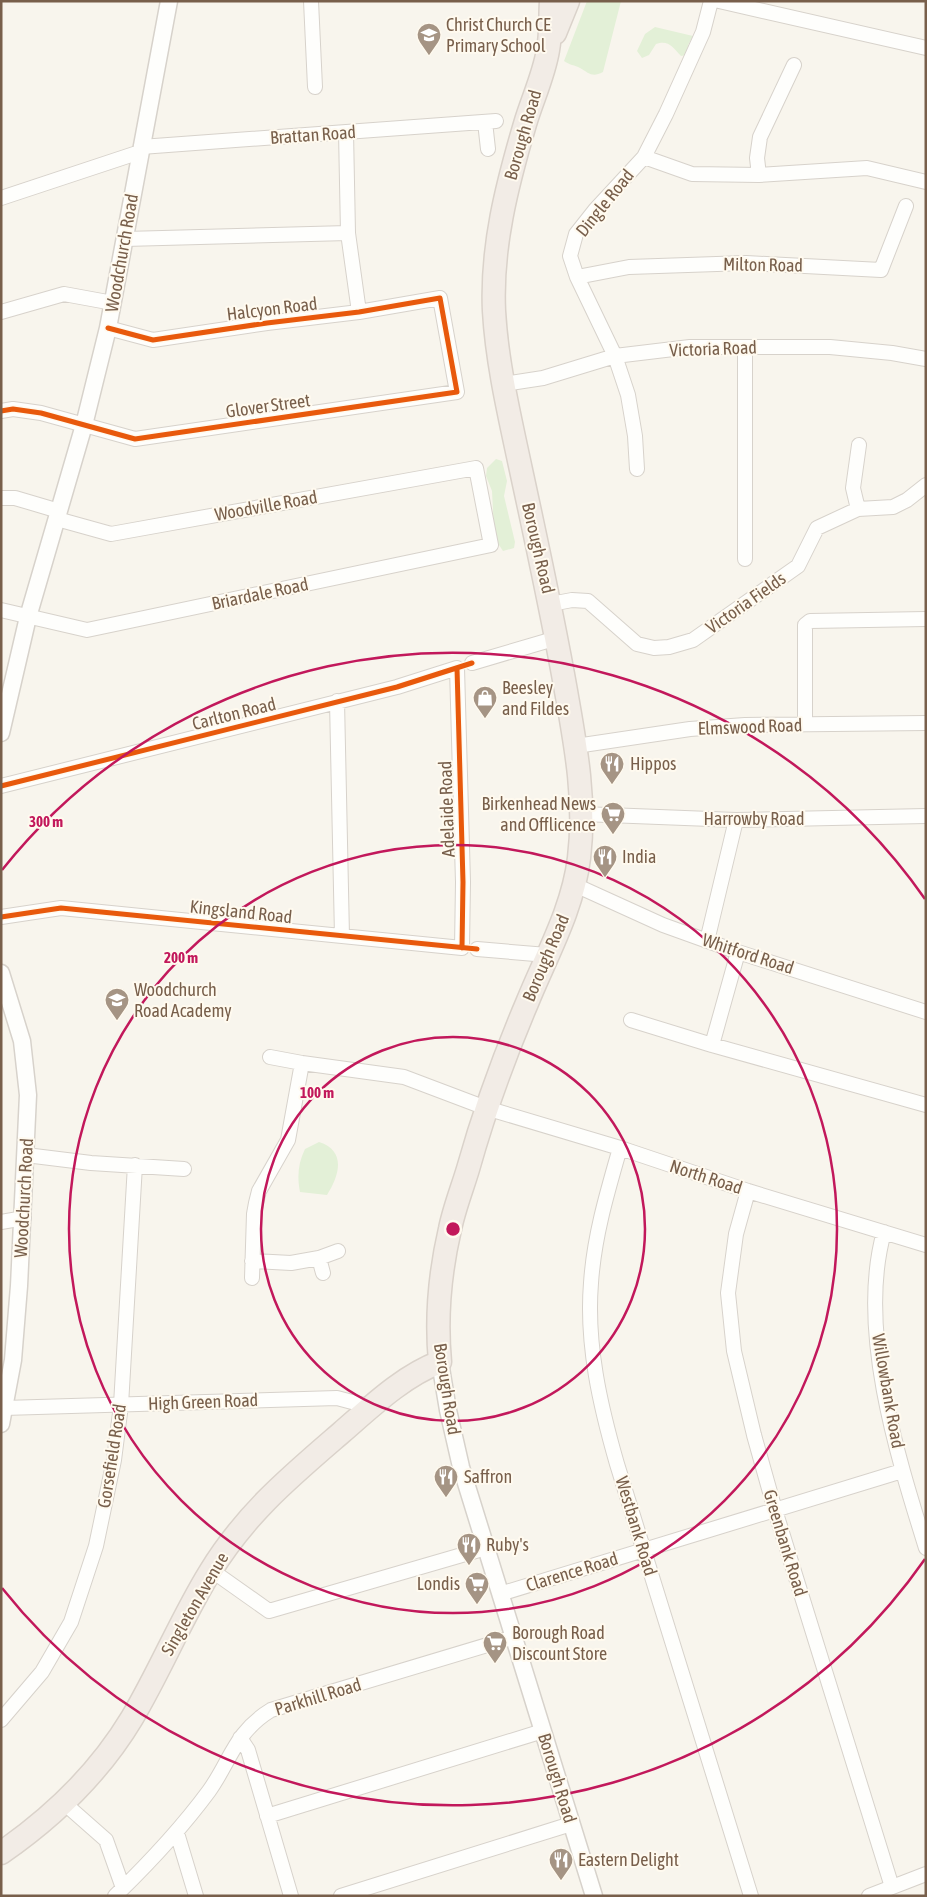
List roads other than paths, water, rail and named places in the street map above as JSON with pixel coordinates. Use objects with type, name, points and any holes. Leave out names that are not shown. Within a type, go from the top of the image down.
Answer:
[{"type":"highway","name":"Borough Road","points":[[440,1362],[438,1340],[441,1288],[450,1230],[486,1108],[516,1029],[565,914],[575,885],[579,858],[582,814],[580,774],[576,746],[551,604],[504,384],[494,314],[493,270],[502,211],[523,130],[548,50],[551,1]]},
{"type":"highway","points":[[548,50],[568,1]]},
{"type":"highway","name":"Singleton Avenue","points":[[1,1853],[58,1810],[94,1772],[131,1720],[211,1570],[249,1517],[294,1472],[371,1407],[420,1370],[440,1362]]},
{"type":"street","name":"Woodchurch Road","points":[[1,733],[3,717],[28,617],[84,425],[108,328],[169,1]]},
{"type":"street","points":[[311,1],[315,87]]},
{"type":"street","name":"Dingle Road","points":[[637,469],[635,436],[628,395],[614,356],[577,277],[570,256],[576,234],[644,156],[666,114],[703,32],[711,1]]},
{"type":"street","points":[[719,1],[926,48]]},
{"type":"street","points":[[759,175],[757,158],[760,137],[794,65]]},
{"type":"street","name":"Brattan Road","points":[[1,198],[140,149],[491,122],[488,149]]},
{"type":"street","points":[[346,132],[348,233],[359,312]]},
{"type":"street","points":[[644,156],[692,174],[759,175],[866,168],[926,182]]},
{"type":"street","name":"Milton Road","points":[[577,277],[629,267],[746,263],[881,270],[906,206]]},
{"type":"street","points":[[125,239],[348,233]]},
{"type":"street","points":[[1,312],[64,294],[113,303]]},
{"type":"street","name":"Halcyon Road","points":[[108,328],[152,340],[359,312],[440,298],[457,392]]},
{"type":"street","name":"Victoria Road","points":[[504,384],[543,378],[614,356],[690,347],[830,347],[892,353],[926,359]]},
{"type":"street","points":[[745,347],[745,559]]},
{"type":"street","name":"Glover Street","points":[[1,411],[13,409],[41,413],[135,439],[457,392]]},
{"type":"street","points":[[858,509],[853,488],[859,445]]},
{"type":"street","name":"Woodville Road","points":[[1,498],[15,498],[111,534],[476,468],[491,545]]},
{"type":"street","name":"Victoria Fields","points":[[551,604],[572,600],[588,601],[637,644],[654,648],[670,647],[693,640],[798,566],[817,528],[858,509],[893,507],[926,485]]},
{"type":"street","name":"Briardale Road","points":[[1,610],[87,630],[491,545]]},
{"type":"street","points":[[805,724],[805,625],[810,621],[926,619]]},
{"type":"street","points":[[472,663],[557,638]]},
{"type":"street","name":"Carlton Road","points":[[1,786],[337,701],[396,688],[457,668]]},
{"type":"street","name":"Adelaide Road","points":[[457,668],[463,882],[462,948]]},
{"type":"street","points":[[337,701],[342,936]]},
{"type":"street","name":"Elmswood Road","points":[[576,746],[690,729],[745,725],[926,723]]},
{"type":"street","name":"Harrowby Road","points":[[582,814],[736,820],[926,816]]},
{"type":"street","points":[[707,941],[736,820]]},
{"type":"street","name":"Whitford Road","points":[[575,885],[663,925],[707,941],[926,1012]]},
{"type":"street","name":"Kingsland Road","points":[[1,917],[61,908],[462,948]]},
{"type":"street","points":[[478,950],[547,955]]},
{"type":"street","points":[[712,1045],[738,952]]},
{"type":"street","name":"Woodchurch Road","points":[[1,973],[22,1041],[28,1095],[24,1218],[13,1360],[1,1424]]},
{"type":"street","points":[[631,1020],[712,1045],[926,1105]]},
{"type":"street","name":"North Road","points":[[270,1057],[404,1077],[486,1108],[620,1148],[748,1191],[926,1245]]},
{"type":"street","points":[[252,1278],[256,1203],[259,1191],[288,1140],[302,1063]]},
{"type":"street","name":"Westbank Road","points":[[620,1148],[602,1210],[591,1284],[591,1331],[597,1382],[604,1418],[643,1550],[751,1896]]},
{"type":"street","points":[[26,1155],[90,1163],[184,1169]]},
{"type":"street","name":"Gorsefield Road","points":[[1,1720],[42,1672],[71,1622],[96,1546],[114,1460],[121,1405],[135,1165]]},
{"type":"street","name":"Greenbank Road","points":[[748,1191],[736,1234],[728,1293],[734,1351],[775,1510],[892,1887]]},
{"type":"street","points":[[1,1222],[24,1218]]},
{"type":"street","name":"Willowbank Road","points":[[884,1232],[876,1268],[875,1309],[880,1360],[888,1410],[902,1471],[926,1548]]},
{"type":"street","points":[[252,1261],[291,1263],[318,1258],[338,1251]]},
{"type":"street","points":[[318,1258],[323,1273]]},
{"type":"street","name":"Borough Road","points":[[440,1362],[448,1410],[461,1467],[594,1896]]},
{"type":"street","name":"High Green Road","points":[[4,1408],[337,1398],[371,1407]]},
{"type":"street","name":"Clarence Road","points":[[500,1594],[902,1471]]},
{"type":"street","points":[[211,1570],[269,1611],[486,1548]]},
{"type":"street","name":"Parkhill Road","points":[[119,1892],[177,1833],[210,1789],[240,1738],[256,1719],[271,1710],[514,1636]]},
{"type":"street","points":[[267,1816],[542,1731]]},
{"type":"street","points":[[240,1738],[248,1750],[291,1896]]},
{"type":"street","points":[[64,1803],[106,1840],[119,1892]]},
{"type":"street","points":[[341,1896],[571,1824]]},
{"type":"street","points":[[177,1833],[196,1896]]},
{"type":"street","points":[[869,1896],[926,1874]]},
{"type":"place","name":"Christ Church CE Primary School","points":[[429,56]]},
{"type":"place","name":"Beesley and Fildes","points":[[485,719]]},
{"type":"place","name":"Hippos","points":[[612,785]]},
{"type":"place","name":"Birkenhead News and Offlicence","points":[[613,835]]},
{"type":"place","name":"India","points":[[605,878]]},
{"type":"place","name":"Woodchurch Road Academy","points":[[117,1021]]},
{"type":"place","name":"Saffron","points":[[446,1498]]},
{"type":"place","name":"Ruby's","points":[[469,1566]]},
{"type":"place","name":"Londis","points":[[477,1605]]},
{"type":"place","name":"Borough Road Discount Store","points":[[495,1664]]},
{"type":"place","name":"Eastern Delight","points":[[561,1881]]}]
